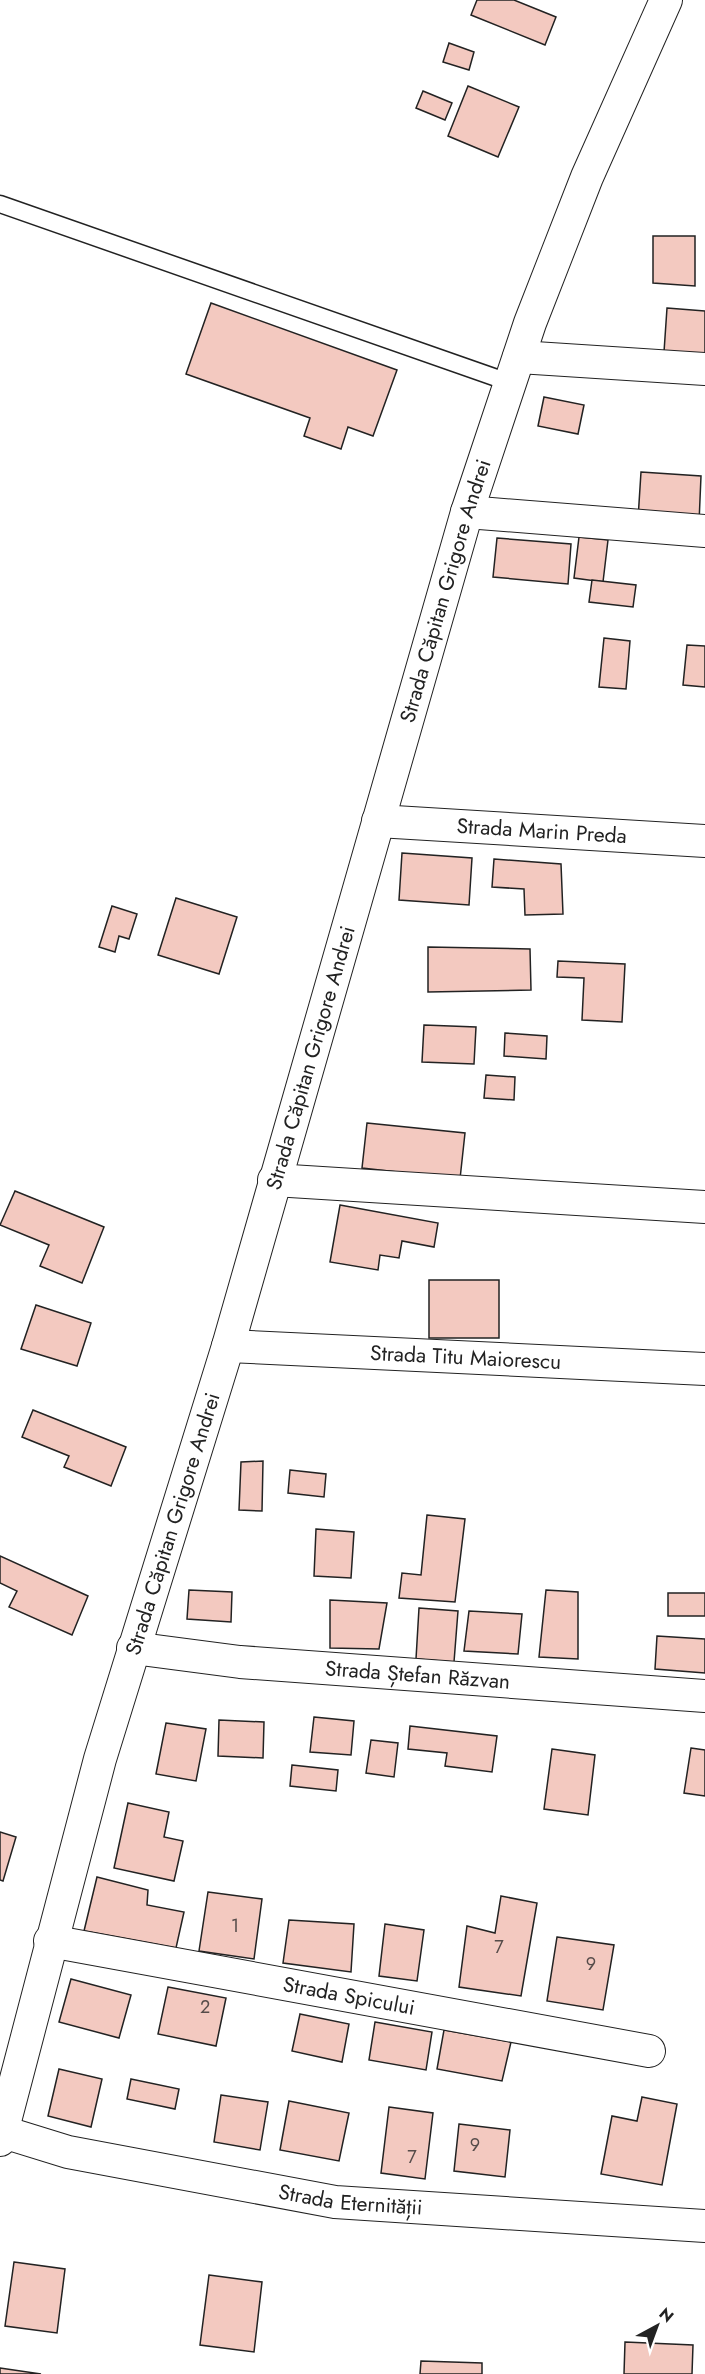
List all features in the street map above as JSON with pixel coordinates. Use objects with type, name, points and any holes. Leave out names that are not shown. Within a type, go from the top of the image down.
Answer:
[{"type":"street","name":"Strada Căpitan Grigore Andrei","points":[[1,2134],[50,1941],[133,1648],[228,1346],[467,512],[515,370],[587,177],[666,0]]},
{"type":"street","points":[[515,370],[705,369]]},
{"type":"street","points":[[467,512],[705,531]]},
{"type":"street","name":"Strada Marin Preda","points":[[378,821],[705,842]]},
{"type":"street","points":[[274,1180],[705,1207]]},
{"type":"street","name":"Strada Titu Maiorescu","points":[[228,1346],[705,1369]]},
{"type":"street","name":"Strada Ștefan Răzvan","points":[[133,1648],[240,1662],[705,1696]]},
{"type":"street","name":"Strada Spicului","points":[[50,1941],[649,2051]]},
{"type":"street","name":"Strada Eternității","points":[[1,2134],[68,2152],[336,2202],[705,2226]]},
{"type":"lane","points":[[0,204],[515,370]]},
{"type":"building","points":[[477,0],[514,0],[556,17],[545,45],[471,15]]},
{"type":"building","points":[[449,43],[474,52],[469,70],[443,62]]},
{"type":"building","points":[[468,86],[519,107],[498,157],[448,136]]},
{"type":"building","points":[[423,91],[452,103],[445,120],[416,108]]},
{"type":"building","points":[[653,236],[695,236],[695,286],[653,283]]},
{"type":"building","points":[[211,303],[397,370],[373,436],[348,427],[341,449],[304,436],[310,418],[186,374]]},
{"type":"building","points":[[667,308],[705,311],[705,356],[664,352]]},
{"type":"building","points":[[544,397],[584,405],[578,434],[538,426]]},
{"type":"building","points":[[641,472],[701,476],[699,523],[638,519]]},
{"type":"building","points":[[579,537],[608,540],[603,582],[574,578]]},
{"type":"building","points":[[497,538],[571,544],[568,584],[493,577]]},
{"type":"building","points":[[592,580],[636,585],[633,607],[589,602]]},
{"type":"building","points":[[604,638],[630,641],[626,689],[599,687]]},
{"type":"building","points":[[687,645],[705,646],[705,687],[683,685]]},
{"type":"building","points":[[402,853],[472,858],[469,905],[399,900]]},
{"type":"building","points":[[494,859],[561,864],[563,914],[525,915],[524,889],[492,887]]},
{"type":"building","points":[[176,898],[237,917],[219,974],[158,955]]},
{"type":"building","points":[[112,906],[137,914],[129,939],[119,936],[115,952],[99,947]]},
{"type":"building","points":[[428,947],[530,949],[531,990],[428,992]]},
{"type":"building","points":[[558,961],[625,964],[622,1022],[582,1020],[584,978],[557,977]]},
{"type":"building","points":[[424,1025],[476,1027],[474,1064],[422,1062]]},
{"type":"building","points":[[505,1033],[547,1036],[546,1059],[504,1056]]},
{"type":"building","points":[[486,1075],[515,1077],[514,1100],[484,1098]]},
{"type":"building","points":[[367,1123],[465,1133],[460,1179],[362,1168]]},
{"type":"building","points":[[15,1191],[104,1227],[82,1283],[40,1266],[49,1245],[0,1225]]},
{"type":"building","points":[[340,1205],[438,1223],[434,1247],[402,1241],[399,1258],[380,1255],[378,1270],[330,1262]]},
{"type":"building","points":[[429,1280],[499,1280],[499,1338],[429,1338]]},
{"type":"building","points":[[36,1305],[91,1323],[77,1366],[21,1349]]},
{"type":"building","points":[[33,1410],[126,1447],[111,1486],[64,1467],[69,1456],[22,1437]]},
{"type":"building","points":[[263,1461],[262,1511],[239,1510],[241,1462]]},
{"type":"building","points":[[290,1470],[326,1474],[324,1497],[288,1493]]},
{"type":"building","points":[[427,1515],[465,1519],[455,1602],[399,1598],[402,1573],[421,1575]]},
{"type":"building","points":[[316,1529],[354,1532],[351,1578],[314,1576]]},
{"type":"building","points":[[0,1556],[88,1596],[72,1635],[9,1607],[17,1591],[0,1583]]},
{"type":"building","points":[[189,1590],[232,1592],[231,1622],[187,1619]]},
{"type":"building","points":[[546,1590],[578,1592],[578,1659],[539,1657]]},
{"type":"building","points":[[668,1593],[705,1593],[705,1616],[668,1616]]},
{"type":"building","points":[[330,1600],[387,1603],[379,1649],[330,1648]]},
{"type":"building","points":[[419,1608],[458,1611],[454,1662],[416,1659]]},
{"type":"building","points":[[469,1611],[522,1614],[518,1654],[464,1651]]},
{"type":"building","points":[[657,1636],[705,1639],[705,1673],[655,1669]]},
{"type":"building","points":[[314,1717],[354,1721],[351,1755],[310,1752]]},
{"type":"building","points":[[219,1720],[264,1722],[263,1758],[218,1756]]},
{"type":"building","points":[[166,1723],[206,1729],[196,1781],[156,1774]]},
{"type":"building","points":[[410,1726],[497,1736],[492,1772],[445,1766],[447,1753],[408,1749]]},
{"type":"building","points":[[371,1740],[398,1743],[394,1777],[366,1773]]},
{"type":"building","points":[[691,1748],[705,1750],[705,1796],[684,1793]]},
{"type":"building","points":[[552,1749],[595,1755],[588,1815],[544,1809]]},
{"type":"building","points":[[292,1765],[338,1770],[336,1791],[290,1786]]},
{"type":"building","points":[[128,1803],[169,1812],[164,1837],[183,1841],[174,1881],[114,1868]]},
{"type":"building","points":[[0,1832],[16,1837],[3,1881],[0,1880]]},
{"type":"building","points":[[97,1877],[148,1890],[147,1905],[184,1912],[176,1948],[84,1931]]},
{"type":"building","points":[[208,1892],[262,1899],[254,1959],[199,1951]]},
{"type":"building","points":[[501,1896],[537,1903],[521,1996],[459,1987],[467,1926],[495,1933]]},
{"type":"building","points":[[289,1920],[354,1924],[351,1972],[283,1963]]},
{"type":"building","points":[[385,1924],[424,1930],[417,1981],[379,1976]]},
{"type":"building","points":[[557,1937],[614,1945],[603,2010],[547,2001]]},
{"type":"building","points":[[71,1979],[131,1995],[119,2038],[59,2022]]},
{"type":"building","points":[[168,1987],[226,1998],[216,2046],[158,2034]]},
{"type":"building","points":[[300,2014],[349,2024],[342,2062],[292,2051]]},
{"type":"building","points":[[375,2022],[432,2032],[426,2070],[369,2060]]},
{"type":"building","points":[[444,2030],[511,2042],[502,2081],[437,2069]]},
{"type":"building","points":[[59,2069],[102,2079],[91,2127],[48,2116]]},
{"type":"building","points":[[131,2079],[179,2089],[175,2109],[127,2099]]},
{"type":"building","points":[[221,2095],[268,2102],[260,2150],[214,2142]]},
{"type":"building","points":[[642,2097],[677,2104],[662,2185],[601,2174],[612,2116],[637,2121]]},
{"type":"building","points":[[289,2101],[349,2113],[339,2161],[280,2150]]},
{"type":"building","points":[[389,2107],[433,2113],[425,2179],[381,2173]]},
{"type":"building","points":[[459,2124],[510,2130],[505,2177],[454,2171]]},
{"type":"building","points":[[14,2262],[65,2269],[57,2333],[5,2326]]},
{"type":"building","points":[[209,2275],[262,2282],[254,2352],[200,2345]]},
{"type":"building","points":[[625,2342],[693,2345],[692,2374],[624,2374]]},
{"type":"building","points":[[421,2361],[482,2363],[482,2374],[420,2374]]},
{"type":"building","points":[[0,2368],[41,2374],[0,2374]]}]
